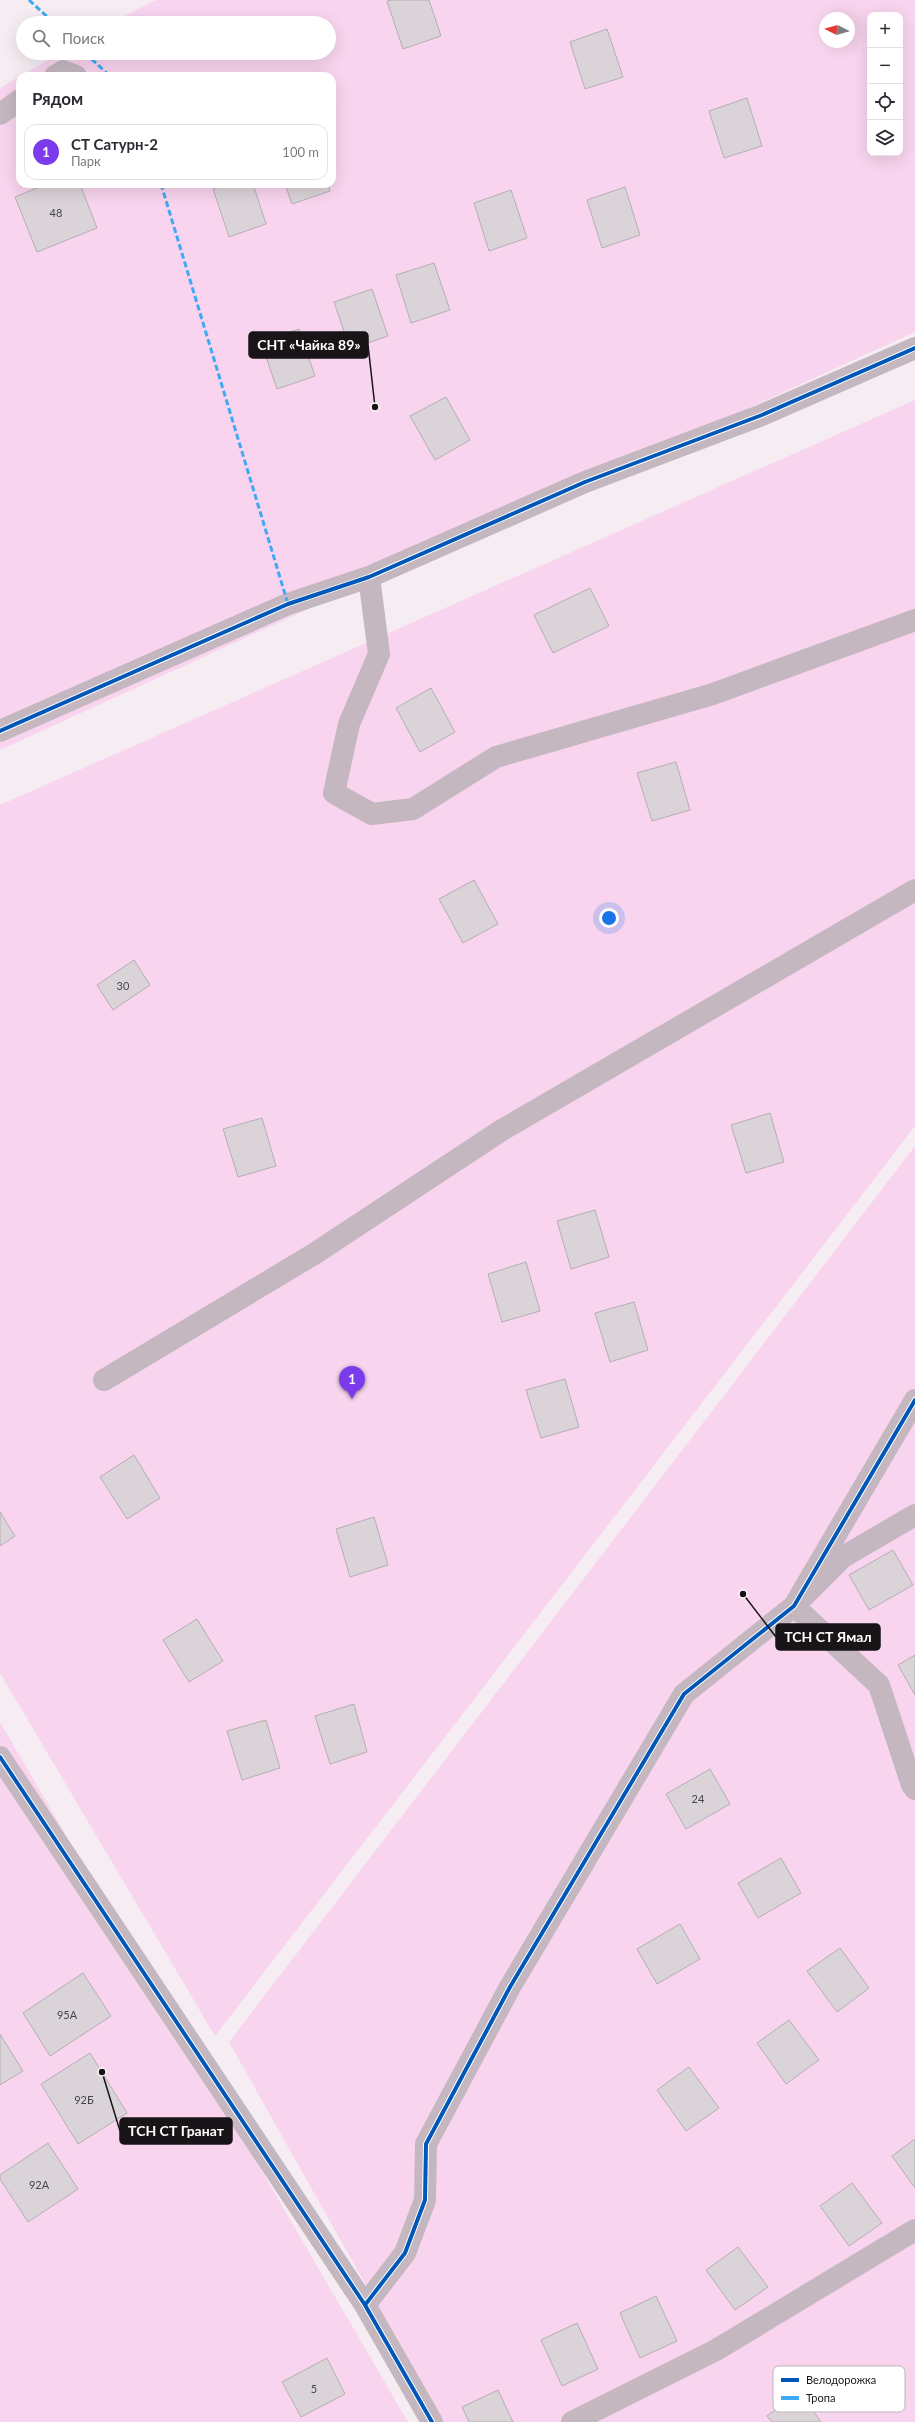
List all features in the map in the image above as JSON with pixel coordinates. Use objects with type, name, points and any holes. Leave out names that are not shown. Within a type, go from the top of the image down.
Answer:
[{"type":"street","points":[[0,114],[16,103]]},
{"type":"street","points":[[0,731],[288,604],[369,577],[585,482],[762,415],[915,348]]},
{"type":"street","points":[[369,577],[379,654],[349,724],[334,793],[372,814],[413,809],[496,757],[713,694],[915,620]]},
{"type":"street","points":[[104,1380],[314,1254],[502,1130],[915,890]]},
{"type":"street","points":[[794,1606],[915,1400]]},
{"type":"street","points":[[365,2305],[404,2253],[425,2200],[426,2144],[510,1987],[684,1694],[794,1606],[843,1557],[915,1515]]},
{"type":"street","points":[[794,1606],[879,1685],[915,1788]]},
{"type":"street","points":[[0,1757],[365,2305],[432,2422]]},
{"type":"street","points":[[572,2422],[716,2350],[915,2230]]},
{"type":"shaded area","points":[[156,0],[915,0],[915,332],[0,750],[0,88],[16,78],[16,188],[336,188],[336,72],[28,72],[48,60],[336,60],[336,16],[125,16]]},
{"type":"shaded area","points":[[915,400],[915,1126],[215,2036],[0,1673],[0,805]]},
{"type":"shaded area","points":[[915,1146],[915,2422],[443,2422],[229,2042]]},
{"type":"shaded area","points":[[0,1722],[408,2422],[0,2422]]},
{"type":"building","points":[[429,0],[441,36],[403,49],[387,1]]},
{"type":"building","points":[[607,29],[623,77],[585,89],[570,42]]},
{"type":"building","points":[[747,98],[762,146],[724,158],[709,111]]},
{"type":"building","points":[[625,187],[640,235],[602,248],[587,200]]},
{"type":"building","points":[[37,188],[82,188],[97,228],[37,252],[15,197]]},
{"type":"building","points":[[254,188],[266,224],[229,237],[213,189]]},
{"type":"building","points":[[286,188],[329,188],[330,191],[292,204]]},
{"type":"building","points":[[511,190],[527,238],[489,251],[474,203]]},
{"type":"building","points":[[434,263],[450,310],[411,323],[396,275]]},
{"type":"building","points":[[372,289],[388,336],[350,349],[334,302]]},
{"type":"building","points":[[299,329],[315,376],[277,389],[261,342]]},
{"type":"building","points":[[446,397],[470,440],[435,460],[410,416]]},
{"type":"building","points":[[590,588],[609,626],[553,653],[534,615]]},
{"type":"building","points":[[431,688],[455,732],[420,752],[396,708]]},
{"type":"building","points":[[676,762],[690,810],[652,821],[637,773]]},
{"type":"building","points":[[474,880],[498,924],[463,943],[439,899]]},
{"type":"building","points":[[134,960],[150,985],[113,1010],[97,985]]},
{"type":"building","points":[[770,1113],[784,1162],[746,1173],[731,1125]]},
{"type":"building","points":[[262,1118],[276,1166],[238,1177],[223,1129]]},
{"type":"building","points":[[595,1210],[609,1257],[571,1269],[557,1221]]},
{"type":"building","points":[[526,1262],[540,1311],[502,1322],[488,1274]]},
{"type":"building","points":[[634,1302],[648,1350],[610,1362],[595,1313]]},
{"type":"building","points":[[565,1379],[579,1427],[541,1438],[526,1390]]},
{"type":"building","points":[[134,1455],[160,1498],[127,1519],[100,1477]]},
{"type":"building","points":[[0,1512],[15,1536],[0,1546]]},
{"type":"building","points":[[374,1517],[388,1565],[350,1577],[336,1529]]},
{"type":"building","points":[[893,1550],[913,1585],[869,1610],[849,1575]]},
{"type":"building","points":[[197,1619],[223,1661],[189,1682],[163,1640]]},
{"type":"building","points":[[915,1655],[915,1695],[898,1665]]},
{"type":"building","points":[[354,1704],[367,1752],[330,1764],[315,1716]]},
{"type":"building","points":[[266,1720],[280,1768],[242,1780],[227,1731]]},
{"type":"building","points":[[710,1769],[730,1804],[686,1829],[666,1794]]},
{"type":"building","points":[[781,1858],[801,1893],[758,1918],[738,1883]]},
{"type":"building","points":[[680,1924],[700,1959],[657,1984],[637,1949]]},
{"type":"building","points":[[840,1948],[869,1988],[837,2012],[807,1971]]},
{"type":"building","points":[[83,1973],[111,2016],[50,2056],[23,2013]]},
{"type":"building","points":[[789,2020],[819,2060],[786,2084],[757,2043]]},
{"type":"building","points":[[0,2034],[23,2071],[0,2085]]},
{"type":"building","points":[[90,2053],[127,2113],[78,2144],[41,2084]]},
{"type":"building","points":[[689,2067],[719,2108],[686,2131],[657,2090]]},
{"type":"building","points":[[915,2139],[915,2188],[892,2156]]},
{"type":"building","points":[[48,2143],[78,2189],[28,2222],[0,2179],[0,2175]]},
{"type":"building","points":[[852,2183],[882,2223],[849,2246],[820,2206]]},
{"type":"building","points":[[738,2247],[768,2287],[735,2310],[706,2270]]},
{"type":"building","points":[[656,2296],[677,2341],[640,2358],[620,2313]]},
{"type":"building","points":[[577,2323],[598,2369],[562,2386],[541,2340]]},
{"type":"building","points":[[327,2358],[345,2394],[301,2417],[282,2382]]},
{"type":"building","points":[[498,2390],[513,2422],[469,2422],[462,2407]]},
{"type":"building","points":[[773,2412],[814,2412],[821,2422],[772,2422],[767,2416]]},
{"type":"marked path","points":[[29,0],[46,16]]},
{"type":"marked path","points":[[93,60],[106,72]]},
{"type":"marked path","points":[[162,188],[288,604]]},
{"type":"cycle path","points":[[0,731],[288,604],[369,577],[585,482],[762,415],[915,348]]},
{"type":"cycle path","points":[[365,2305],[405,2253],[425,2200],[426,2144],[510,1987],[684,1694],[794,1606],[915,1400]]},
{"type":"cycle path","points":[[0,1757],[365,2305],[432,2422]]},
{"type":"place","name":"СНТ «Чайка 89»","points":[[375,407]]},
{"type":"place","name":"СТ Сатурн-2","points":[[352,1399]]},
{"type":"place","name":"ТСН СТ Ямал","points":[[743,1594]]},
{"type":"place","name":"ТСН СТ Гранат","points":[[102,2072]]}]
